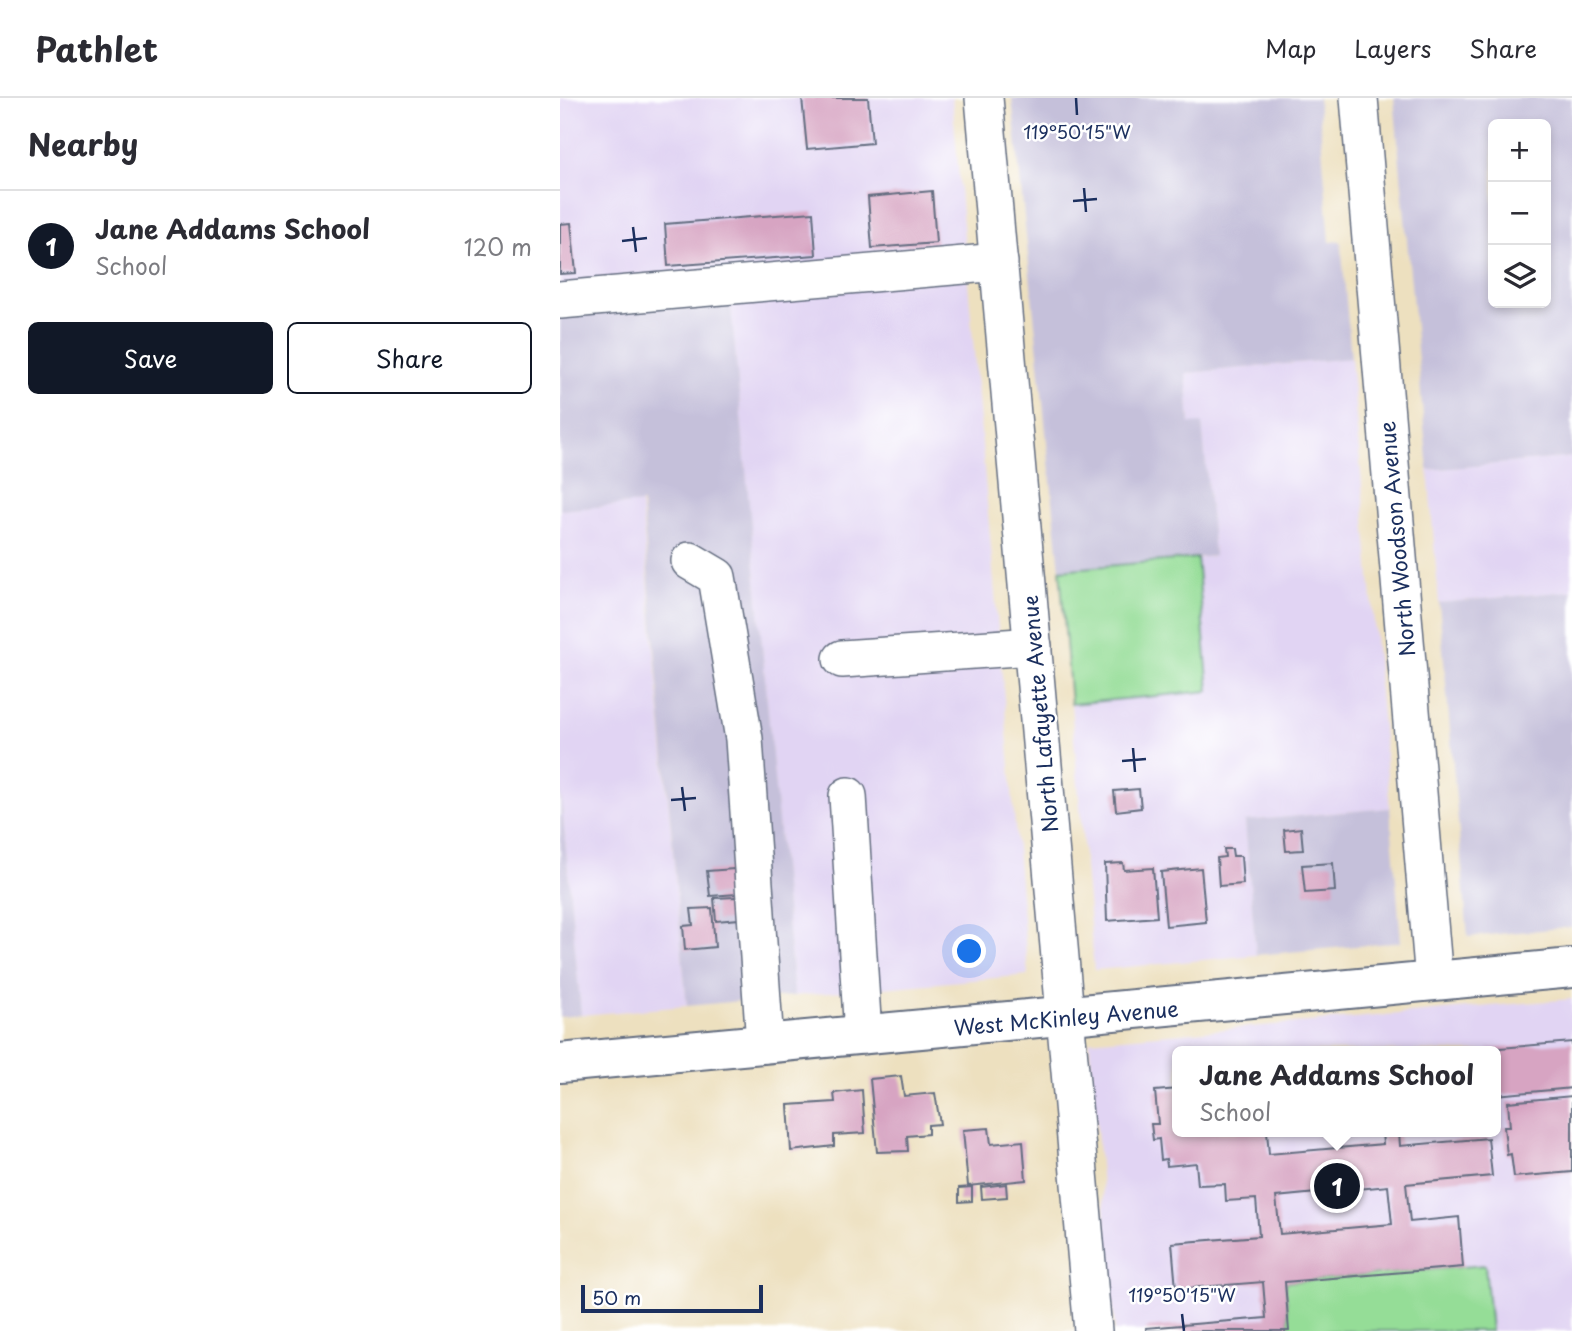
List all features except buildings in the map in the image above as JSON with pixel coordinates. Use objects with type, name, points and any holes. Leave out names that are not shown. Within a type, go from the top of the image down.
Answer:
[{"type":"main road","name":"West McKinley Avenue","points":[[560,1063],[1572,968]]},
{"type":"street","name":"North Lafayette Avenue","points":[[984,98],[1093,1331]]},
{"type":"street","name":"North Woodson Avenue","points":[[1359,98],[1434,981]]},
{"type":"street","points":[[560,300],[999,262]]},
{"type":"street","points":[[690,561],[716,577],[744,739],[765,1044]]},
{"type":"street","points":[[842,659],[1033,646]]},
{"type":"street","points":[[848,796],[863,1035]]},
{"type":"shaded area","points":[[560,98],[952,98],[1028,975],[794,996],[730,297],[560,312]]},
{"type":"shaded area","points":[[1012,98],[1318,98],[1330,242],[1341,241],[1351,358],[1186,373],[1190,424],[1202,423],[1214,556],[1060,570]]},
{"type":"shaded area","points":[[1394,98],[1572,98],[1572,457],[1428,470]]},
{"type":"shaded area","points":[[730,296],[794,996],[687,1006],[642,503],[560,510],[560,312]]},
{"type":"shaded area","points":[[1351,358],[1390,808],[1245,821],[1256,955],[1094,970],[1071,704],[1208,691],[1197,558],[1214,556],[1202,424],[1190,424],[1186,373]]},
{"type":"shaded area","points":[[1572,457],[1572,591],[1439,603],[1428,470]]},
{"type":"shaded area","points":[[641,503],[687,1006],[581,1015],[560,785],[560,510]]},
{"type":"shaded area","points":[[1572,591],[1572,927],[1468,937],[1439,603]]},
{"type":"shaded area","points":[[560,785],[581,1015],[560,1017]]},
{"type":"shaded area","points":[[1390,808],[1401,942],[1256,955],[1245,821]]},
{"type":"shaded area","points":[[1572,999],[1572,1331],[1115,1331],[1089,1041]]},
{"type":"green space","points":[[1197,558],[1209,691],[1071,704],[1060,570]]},
{"type":"green space","points":[[1485,1265],[1491,1331],[1289,1331],[1285,1282]]},
{"type":"place","name":"Jane Addams School","points":[[1337,1186]]}]
